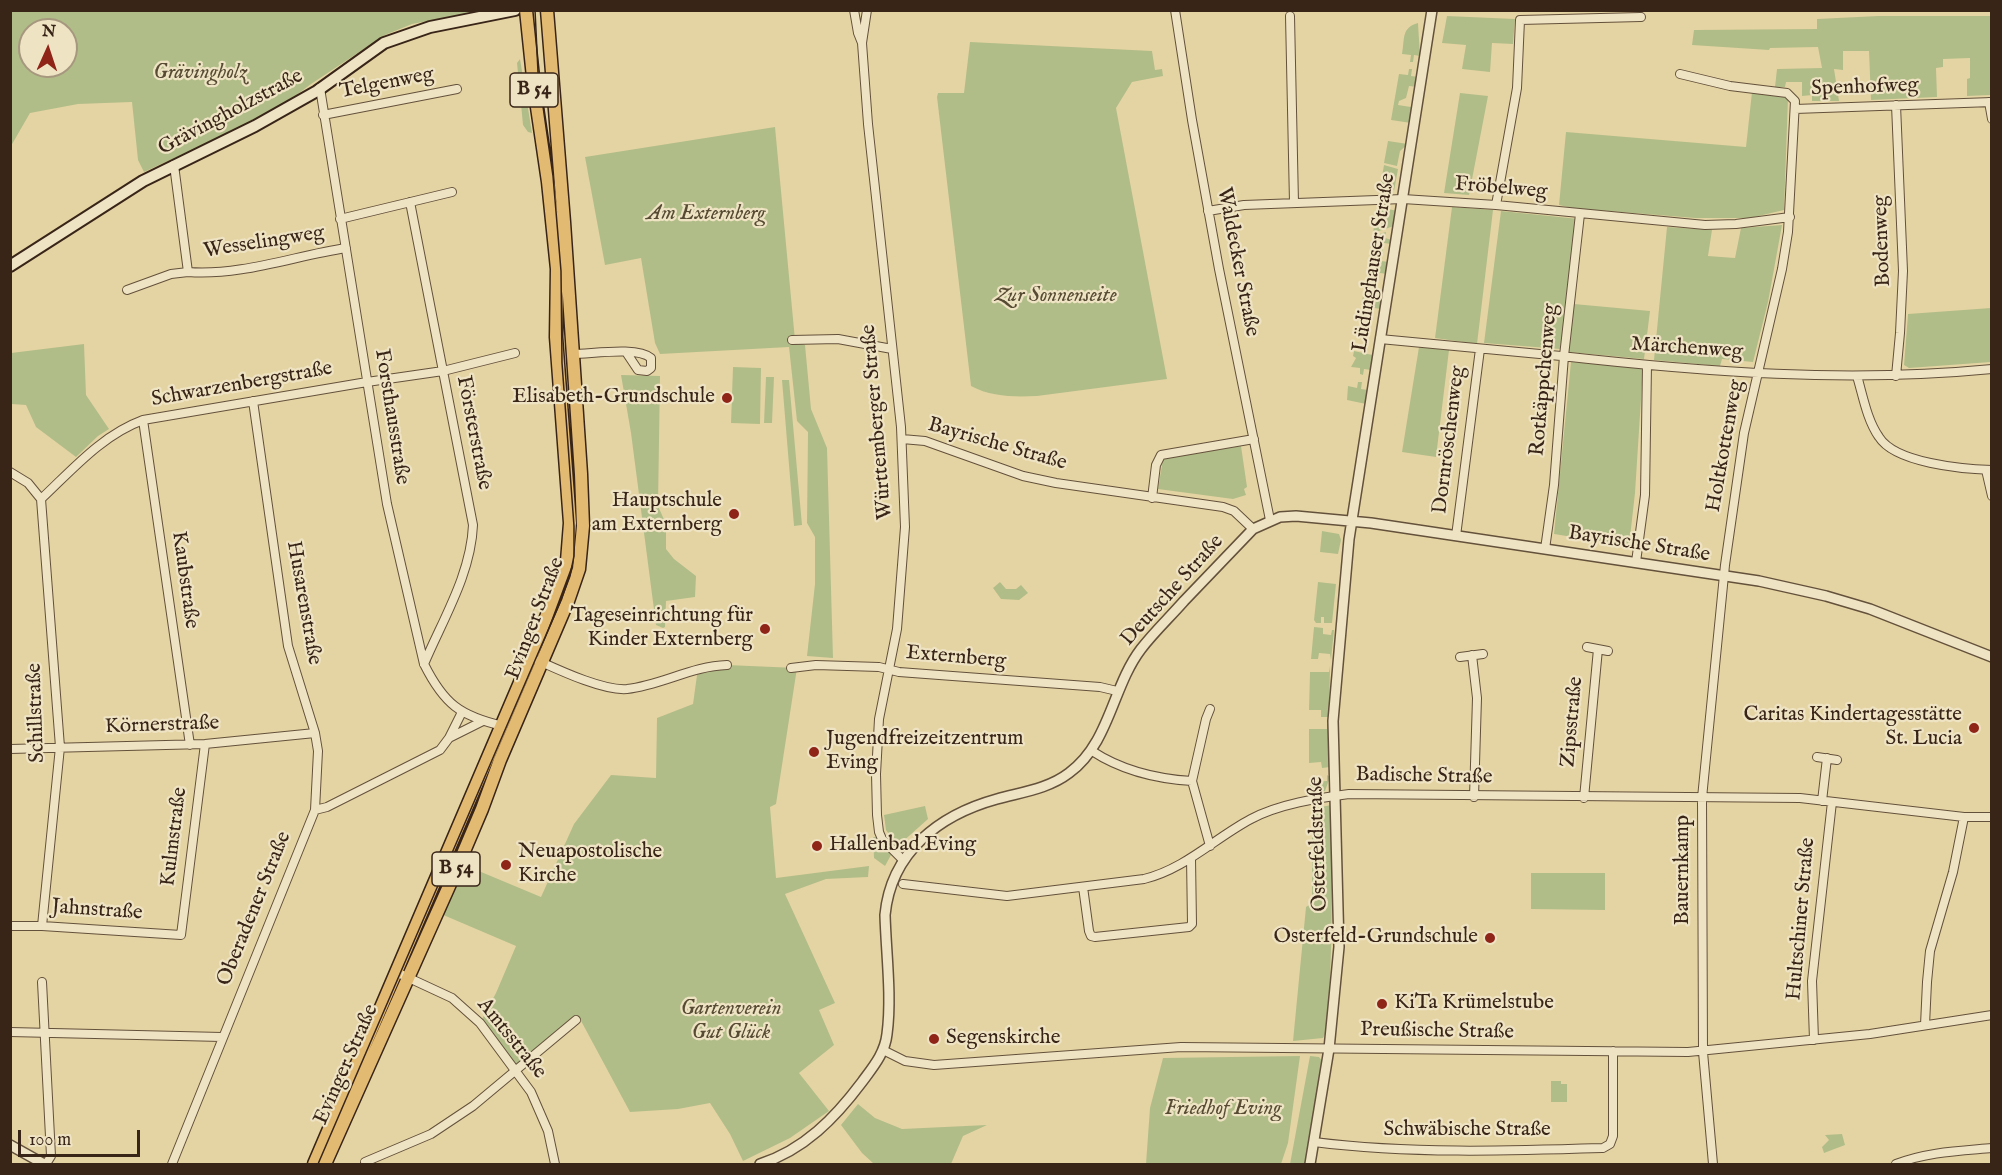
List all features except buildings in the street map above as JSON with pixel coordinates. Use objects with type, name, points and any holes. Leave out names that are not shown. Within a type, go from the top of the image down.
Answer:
[{"type":"main road","name":"Grävingholzstraße","points":[[10,266],[143,181],[255,126],[320,88],[384,43],[430,27],[515,10]]},
{"type":"main road","name":"Evinger Straße","points":[[314,1164],[402,974],[454,875],[514,729],[567,561],[570,523],[556,337],[557,295],[553,225],[526,10]]},
{"type":"main road","name":"Evinger Straße","points":[[325,1164],[501,726],[573,589],[579,569],[583,526],[581,474],[547,10]]},
{"type":"street","name":"Württemberger Straße","points":[[854,10],[862,43]]},
{"type":"street","name":"Württemberger Straße","points":[[867,10],[862,43],[868,124],[902,439],[904,539],[901,595],[890,670],[879,719],[876,768],[877,815],[882,839],[903,860]]},
{"type":"street","name":"Waldecker Straße","points":[[1175,10],[1208,211],[1270,520]]},
{"type":"street","name":"Lüdinghauser Straße","points":[[1352,521],[1432,10]]},
{"type":"street","points":[[1290,16],[1294,204]]},
{"type":"street","points":[[1496,205],[1517,88],[1520,20],[1641,17]]},
{"type":"street","name":"Spenhofweg","points":[[1680,74],[1730,87],[1787,93],[1795,101],[1795,109],[1990,102]]},
{"type":"street","name":"Forsthausstraße","points":[[320,88],[387,504],[424,664],[436,688],[462,712],[483,722]]},
{"type":"street","name":"Telgenweg","points":[[323,115],[457,89]]},
{"type":"street","points":[[1990,102],[1992,119]]},
{"type":"street","name":"Bodenweg","points":[[1896,105],[1903,271],[1896,376]]},
{"type":"street","name":"Holtkottenweg","points":[[1725,576],[1744,433],[1782,269],[1790,217],[1795,109]]},
{"type":"street","name":"Wesselingweg","points":[[174,165],[188,272]]},
{"type":"street","points":[[340,219],[452,192]]},
{"type":"street","name":"Fröbelweg","points":[[1208,211],[1244,205],[1403,199],[1496,205],[1706,225],[1736,224],[1790,217]]},
{"type":"street","name":"Försterstraße","points":[[410,202],[473,525],[468,564],[424,664]]},
{"type":"street","name":"Rotkäppchenweg","points":[[1545,549],[1554,485],[1564,356],[1580,214]]},
{"type":"street","name":"Wesselingweg","points":[[127,290],[171,274],[229,271],[346,248]]},
{"type":"street","points":[[792,340],[838,339],[892,349]]},
{"type":"street","name":"Märchenweg","points":[[1380,339],[1647,365],[1797,376],[1896,376],[1992,369]]},
{"type":"street","name":"Dornröschenweg","points":[[1456,536],[1480,349]]},
{"type":"street","points":[[573,354],[626,352]]},
{"type":"street","name":"Schwarzenbergstraße","points":[[41,499],[104,441],[128,425],[143,420],[443,371],[515,353]]},
{"type":"street","points":[[1636,562],[1645,495],[1647,365]]},
{"type":"street","points":[[1857,376],[1873,426],[1885,446],[1894,452],[1920,460],[1961,468],[1989,470],[1992,496]]},
{"type":"street","name":"Husarenstraße","points":[[253,401],[288,646],[318,751],[315,810]]},
{"type":"street","name":"Kaubstraße","points":[[143,420],[190,745]]},
{"type":"street","name":"Bayrische Straße","points":[[902,439],[925,441],[1023,476],[1229,509],[1253,529]]},
{"type":"street","points":[[1152,498],[1156,465],[1161,455],[1254,439]]},
{"type":"street","points":[[10,472],[28,483],[41,499]]},
{"type":"street","name":"Schillstraße","points":[[41,499],[60,747],[42,926]]},
{"type":"street","name":"Bayrische Straße","points":[[1270,520],[1296,516],[1352,521],[1787,586],[1852,603],[1910,623],[1992,657]]},
{"type":"street","name":"Deutsche Straße","points":[[760,1164],[782,1160],[832,1119],[879,1059],[887,1035],[886,906],[889,887],[903,860],[919,842],[942,823],[982,804],[1054,782],[1075,769],[1092,751],[1123,678],[1142,648],[1253,529],[1270,520]]},
{"type":"street","name":"Osterfeldstraße","points":[[1310,1164],[1329,1049],[1339,940],[1333,721],[1352,521]]},
{"type":"street","name":"Bauernkamp","points":[[1713,1164],[1703,1052],[1702,798],[1725,576]]},
{"type":"street","name":"Zipsstraße","points":[[1587,647],[1608,651]]},
{"type":"street","name":"Zipsstraße","points":[[1584,798],[1598,649]]},
{"type":"street","points":[[1460,657],[1483,654]]},
{"type":"street","points":[[1472,655],[1477,698],[1474,796]]},
{"type":"street","points":[[536,660],[602,686],[626,689],[698,668],[727,665]]},
{"type":"street","name":"Externberg","points":[[791,668],[816,665],[879,667],[890,670],[1100,687],[1117,692]]},
{"type":"street","points":[[1210,709],[1192,781],[1210,846]]},
{"type":"street","points":[[315,810],[327,807],[440,750],[462,712]]},
{"type":"street","points":[[449,738],[483,722],[514,729]]},
{"type":"street","name":"Körnerstraße","points":[[10,749],[190,745],[315,734]]},
{"type":"street","name":"Kulmstraße","points":[[181,935],[205,744]]},
{"type":"street","points":[[1092,751],[1123,767],[1156,777],[1192,781]]},
{"type":"street","points":[[1817,757],[1838,759]]},
{"type":"street","points":[[1822,801],[1827,758]]},
{"type":"street","name":"Badische Straße","points":[[903,884],[1007,896],[1144,879],[1160,875],[1251,819],[1267,812],[1335,796],[1360,794],[1584,798],[1800,798],[1964,817],[1992,817]]},
{"type":"street","name":"Hultschiner Straße","points":[[1814,1040],[1812,981],[1832,802]]},
{"type":"street","name":"Oberadener Straße","points":[[172,1164],[315,810]]},
{"type":"street","points":[[1926,1025],[1930,951],[1953,872],[1964,817]]},
{"type":"street","points":[[1083,887],[1091,936],[1184,928],[1192,924],[1191,858]]},
{"type":"street","name":"Jahnstraße","points":[[10,926],[181,935]]},
{"type":"street","name":"Amtsstraße","points":[[402,974],[456,1001],[480,1023],[531,1092],[541,1111],[555,1164]]},
{"type":"street","points":[[10,1145],[45,1164],[51,1156],[42,982]]},
{"type":"street","name":"Preußische Straße","points":[[883,1050],[905,1061],[938,1065],[1181,1047],[1703,1052],[1814,1040],[1992,1015]]},
{"type":"street","points":[[365,1162],[431,1134],[473,1106],[576,1020]]},
{"type":"street","points":[[10,1032],[222,1036]]},
{"type":"street","name":"Schwäbische Straße","points":[[1314,1142],[1396,1150],[1504,1151],[1603,1148],[1610,1144],[1613,1136],[1613,1052]]},
{"type":"street","points":[[1896,1164],[1930,1154],[1992,1148]]},
{"type":"green space","name":"Grävingholz","points":[[10,11],[479,11],[412,24],[385,35],[311,84],[274,112],[144,172],[138,160],[132,102],[78,104],[30,113],[11,146]]},
{"type":"green space","points":[[1447,16],[1515,19],[1513,44],[1492,43],[1490,72],[1462,69],[1466,45],[1442,43]]},
{"type":"green space","points":[[1878,16],[1991,16],[1991,95],[1967,96],[1970,58],[1943,59],[1943,67],[1936,68],[1937,97],[1871,100],[1869,51],[1843,51],[1843,70],[1834,69],[1839,101],[1812,101],[1812,95],[1802,96],[1802,82],[1786,82],[1785,87],[1775,87],[1777,69],[1822,68],[1818,47],[1770,48],[1769,50],[1692,45],[1694,30],[1817,29],[1817,19]]},
{"type":"green space","points":[[1418,23],[1420,56],[1414,55],[1413,62],[1410,62],[1411,55],[1402,54],[1404,38],[1406,31]]},
{"type":"green space","name":"Zur Sonnenseite","points":[[970,42],[1152,51],[1155,70],[1162,69],[1163,76],[1132,82],[1116,108],[1167,379],[1037,396],[995,394],[971,386],[937,97],[938,93],[964,93]]},
{"type":"green space","points":[[520,59],[532,133],[528,132],[523,125],[517,63]]},
{"type":"green space","points":[[1409,69],[1412,69],[1411,76],[1419,77],[1417,87],[1409,86],[1406,98],[1399,101],[1398,105],[1411,107],[1414,105],[1411,123],[1391,120],[1399,74],[1408,75]]},
{"type":"green space","points":[[1752,92],[1788,98],[1784,210],[1750,218],[1695,218],[1559,205],[1566,132],[1746,147]]},
{"type":"green space","points":[[1460,93],[1488,96],[1469,195],[1444,193]]},
{"type":"green space","name":"Am Externberg","points":[[775,127],[795,340],[805,345],[811,409],[827,448],[833,658],[807,656],[815,584],[815,537],[807,523],[808,432],[797,421],[789,347],[660,354],[655,343],[641,258],[605,265],[585,157]]},
{"type":"green space","points":[[1388,141],[1408,144],[1400,151],[1397,166],[1384,163]]},
{"type":"green space","points":[[1384,165],[1398,169],[1394,191],[1392,186],[1380,188]]},
{"type":"green space","points":[[1380,207],[1397,211],[1394,226],[1373,233],[1376,213],[1379,213]]},
{"type":"green space","points":[[1452,207],[1493,210],[1477,344],[1435,338]]},
{"type":"green space","points":[[1501,211],[1579,219],[1560,349],[1484,343]]},
{"type":"green space","points":[[1782,225],[1768,302],[1753,362],[1722,359],[1720,366],[1654,360],[1667,227],[1712,230],[1708,256],[1735,258],[1741,228]]},
{"type":"green space","points":[[1386,232],[1385,238],[1392,240],[1391,244],[1384,243],[1382,254],[1377,253],[1369,258],[1373,236]]},
{"type":"green space","points":[[1382,257],[1381,261],[1389,262],[1387,274],[1380,273],[1379,279],[1375,279],[1376,272],[1367,271],[1369,260]]},
{"type":"green space","points":[[1374,285],[1377,286],[1376,293],[1383,294],[1381,309],[1361,306],[1364,291],[1373,292]]},
{"type":"green space","points":[[1574,304],[1650,311],[1644,359],[1568,352]]},
{"type":"green space","points":[[1991,308],[1991,362],[1909,368],[1904,365],[1908,314]]},
{"type":"green space","points":[[84,344],[86,395],[109,429],[76,457],[36,427],[26,405],[11,404],[11,353]]},
{"type":"green space","points":[[1364,347],[1368,348],[1367,354],[1374,355],[1371,370],[1364,369],[1363,375],[1360,374],[1360,368],[1351,367],[1356,358],[1353,356],[1354,351],[1363,353]]},
{"type":"green space","points":[[1419,347],[1449,350],[1436,457],[1402,452]]},
{"type":"green space","points":[[1571,362],[1643,368],[1635,493],[1629,546],[1554,534]]},
{"type":"green space","points":[[733,367],[761,368],[760,424],[731,423]]},
{"type":"green space","points":[[621,375],[660,376],[658,506],[666,524],[666,549],[674,559],[696,576],[695,597],[666,601],[665,627],[663,628],[656,625],[631,433]]},
{"type":"green space","points":[[766,377],[774,377],[772,423],[764,423]]},
{"type":"green space","points":[[782,380],[789,380],[802,525],[794,526]]},
{"type":"green space","points":[[1358,382],[1362,382],[1361,389],[1368,390],[1366,404],[1347,400],[1348,386],[1357,388]]},
{"type":"green space","points":[[1241,446],[1247,487],[1244,489],[1246,495],[1233,499],[1158,489],[1163,459]]},
{"type":"green space","points":[[1322,531],[1339,534],[1341,540],[1338,554],[1320,552]]},
{"type":"green space","points":[[1000,582],[1006,589],[1016,589],[1021,585],[1028,593],[1019,600],[1001,599],[993,588]]},
{"type":"green space","points":[[1318,582],[1336,584],[1332,623],[1324,623],[1324,617],[1321,617],[1321,623],[1316,623],[1314,620]]},
{"type":"green space","points":[[1314,627],[1323,628],[1323,634],[1331,635],[1334,630],[1331,660],[1330,654],[1319,653],[1318,659],[1311,659]]},
{"type":"green space","name":"Gartenverein Gut Glück","points":[[727,665],[797,668],[776,804],[770,807],[776,878],[869,866],[868,877],[826,879],[785,894],[835,1003],[819,1010],[834,1045],[799,1073],[829,1111],[790,1138],[743,1161],[730,1134],[710,1103],[678,1109],[630,1112],[580,1019],[516,1069],[480,1023],[516,946],[441,914],[462,864],[541,897],[574,824],[611,775],[656,778],[657,718],[693,704],[698,668]]},
{"type":"green space","points":[[1330,666],[1329,717],[1321,717],[1321,710],[1309,710],[1310,672],[1329,672]]},
{"type":"green space","points":[[1327,724],[1329,724],[1330,767],[1322,768],[1321,762],[1309,763],[1309,729],[1327,729]]},
{"type":"green space","points":[[1327,775],[1330,777],[1325,791],[1310,795],[1310,782],[1327,781]]},
{"type":"green space","points":[[1331,805],[1332,890],[1327,1031],[1323,1038],[1293,1041],[1306,907],[1312,903],[1312,809]]},
{"type":"green space","points":[[925,806],[928,819],[900,844],[896,844],[886,830],[884,815]]},
{"type":"green space","points":[[873,837],[876,837],[891,855],[885,866],[874,858]]},
{"type":"green space","points":[[1531,873],[1605,873],[1605,910],[1531,909]]},
{"type":"green space","name":"Friedhof Eving","points":[[1300,1056],[1288,1143],[1281,1164],[1146,1164],[1150,1108],[1163,1058]]},
{"type":"green space","points":[[1310,1056],[1319,1057],[1323,1062],[1306,1164],[1290,1164]]},
{"type":"green space","points":[[1551,1081],[1561,1081],[1561,1084],[1567,1084],[1567,1102],[1551,1102]]},
{"type":"green space","points":[[858,1104],[875,1118],[902,1129],[987,1125],[963,1136],[951,1164],[874,1164],[862,1153],[841,1125]]},
{"type":"green space","points":[[1842,1134],[1845,1145],[1824,1153],[1822,1147],[1829,1140],[1825,1135]]},
{"type":"tram line","points":[[318,1164],[561,600],[570,576],[574,556],[574,526],[562,363],[561,271],[553,176],[538,72],[535,10]]},
{"type":"place","name":"Elisabeth-Grundschule","points":[[727,398]]},
{"type":"place","name":"Hauptschule am Externberg","points":[[734,514]]},
{"type":"place","name":"Tageseinrichtung für Kinder Externberg","points":[[765,629]]},
{"type":"place","name":"Caritas Kindertagesstätte St. Lucia","points":[[1974,728]]},
{"type":"place","name":"Jugendfreizeitzentrum Eving","points":[[814,752]]},
{"type":"place","name":"Hallenbad Eving","points":[[817,846]]},
{"type":"place","name":"Neuapostolische Kirche","points":[[506,865]]},
{"type":"place","name":"Osterfeld-Grundschule","points":[[1490,938]]},
{"type":"place","name":"KiTa Krümelstube","points":[[1382,1004]]},
{"type":"place","name":"Segenskirche","points":[[934,1039]]}]
